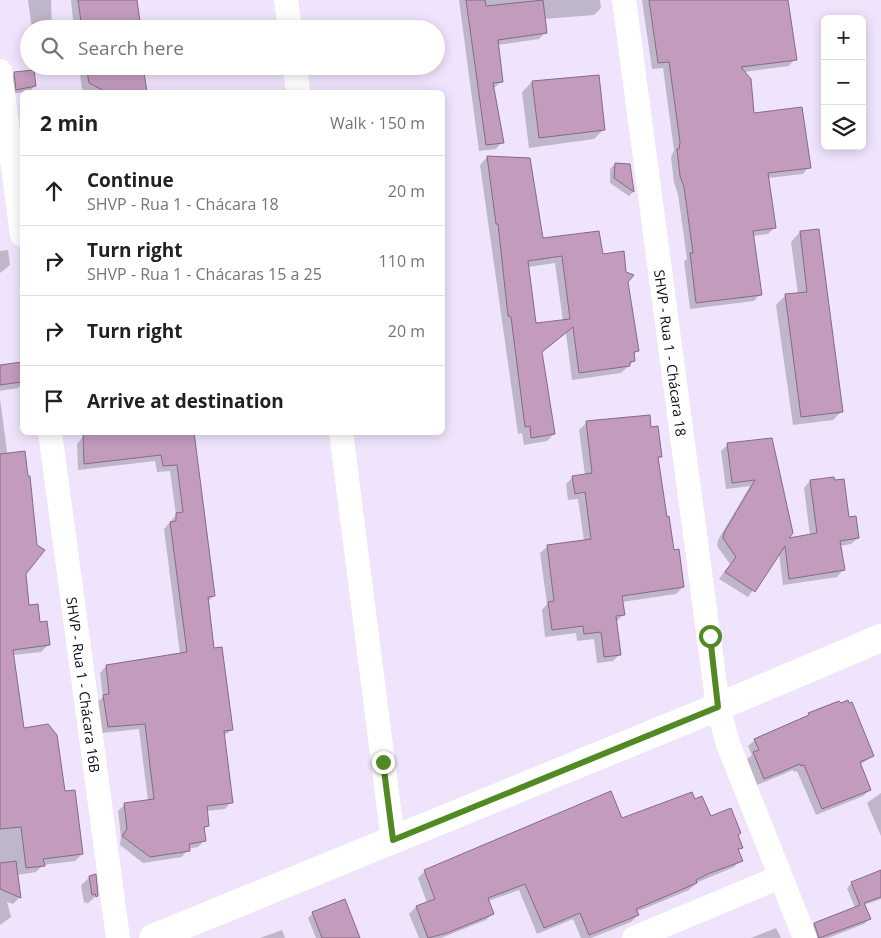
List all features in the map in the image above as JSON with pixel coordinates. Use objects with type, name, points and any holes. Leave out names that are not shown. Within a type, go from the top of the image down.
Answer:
[{"type":"street","points":[[286,0],[289,20]]},
{"type":"street","name":"SHVP - Rua 1 - Chácara 18","points":[[624,0],[718,707],[728,744],[805,938]]},
{"type":"street","points":[[0,71],[20,220]]},
{"type":"street","points":[[295,75],[298,90]]},
{"type":"street","name":"SHVP - Rua 1 - Chácara 16B","points":[[50,435],[118,938]]},
{"type":"street","points":[[341,435],[393,840]]},
{"type":"street","points":[[153,938],[718,707],[881,638]]},
{"type":"street","points":[[634,938],[780,877]]},
{"type":"building","points":[[78,0],[137,0],[140,20],[81,20]]},
{"type":"building","points":[[466,0],[485,0],[486,6],[543,0],[547,33],[498,40],[503,82],[493,83],[504,143],[486,145]]},
{"type":"building","points":[[649,0],[788,0],[797,60],[741,67],[751,79],[754,113],[802,107],[811,168],[768,173],[776,228],[753,231],[762,295],[696,303],[690,253],[693,253],[684,187],[680,176],[677,149],[679,149],[680,142],[669,62],[658,63]]},
{"type":"building","points":[[20,71],[20,75],[35,75],[36,86],[16,90],[14,72]]},
{"type":"building","points":[[88,75],[144,75],[147,90],[102,90],[89,83]]},
{"type":"building","points":[[599,75],[605,130],[539,138],[532,81]]},
{"type":"building","points":[[487,156],[530,158],[543,238],[599,231],[603,254],[624,251],[626,272],[634,275],[628,282],[639,351],[634,352],[635,361],[630,362],[630,366],[579,373],[573,327],[542,352],[555,434],[531,438],[530,426],[525,427],[511,317],[508,316],[498,224],[496,224]],"holes":[[[562,256],[570,319],[536,323],[528,261]]]},
{"type":"building","points":[[615,163],[630,164],[634,192],[614,178]]},
{"type":"building","points":[[819,229],[843,412],[801,417],[785,294],[807,292],[800,231]]},
{"type":"building","points":[[20,362],[20,382],[0,385],[0,365]]},
{"type":"building","points":[[650,415],[651,427],[658,426],[662,457],[658,457],[667,517],[669,516],[674,550],[679,549],[684,587],[622,596],[625,615],[616,616],[621,655],[604,657],[601,632],[584,634],[583,626],[552,630],[548,602],[554,601],[547,545],[591,539],[585,492],[575,494],[572,476],[592,473],[586,421]]},
{"type":"building","points":[[83,435],[194,435],[215,596],[208,597],[214,648],[222,647],[233,730],[224,731],[233,803],[207,806],[209,826],[204,827],[206,841],[189,844],[190,851],[150,857],[122,836],[127,829],[124,803],[154,799],[145,724],[108,727],[103,695],[109,694],[106,665],[187,652],[170,522],[176,521],[176,513],[183,512],[177,465],[163,466],[161,455],[84,464]]},
{"type":"building","points":[[772,438],[793,533],[789,538],[817,533],[810,480],[834,477],[835,480],[844,479],[849,517],[856,516],[859,538],[840,541],[845,570],[789,579],[785,546],[755,592],[725,572],[736,557],[723,538],[724,533],[755,480],[732,483],[727,443]]},
{"type":"building","points":[[25,451],[28,476],[30,476],[37,545],[45,550],[26,574],[29,605],[38,604],[40,622],[47,621],[50,645],[13,650],[24,728],[48,724],[57,735],[65,791],[75,790],[83,854],[43,859],[45,866],[26,868],[21,827],[0,829],[0,454]]},
{"type":"building","points":[[848,700],[849,703],[852,702],[874,756],[860,762],[871,790],[822,809],[804,765],[801,766],[800,764],[764,779],[753,752],[759,750],[754,739],[809,715],[808,713],[839,701],[841,703]]},
{"type":"building","points":[[611,791],[622,818],[692,792],[695,799],[702,796],[711,816],[731,808],[741,833],[738,835],[743,848],[738,849],[743,861],[710,873],[696,880],[697,883],[636,909],[639,915],[589,935],[580,913],[544,928],[525,884],[488,898],[494,914],[447,933],[428,938],[416,906],[435,899],[424,870]]},
{"type":"building","points":[[16,861],[21,898],[0,889],[0,863]]},
{"type":"building","points":[[881,870],[881,897],[864,903],[871,919],[819,938],[814,923],[860,905],[851,882]]},
{"type":"building","points":[[96,874],[98,896],[96,897],[95,894],[92,895],[89,876]]},
{"type":"building","points":[[345,899],[360,938],[322,938],[312,912]]},
{"type":"route","points":[[383,762],[393,840],[718,707],[710,636]]}]
